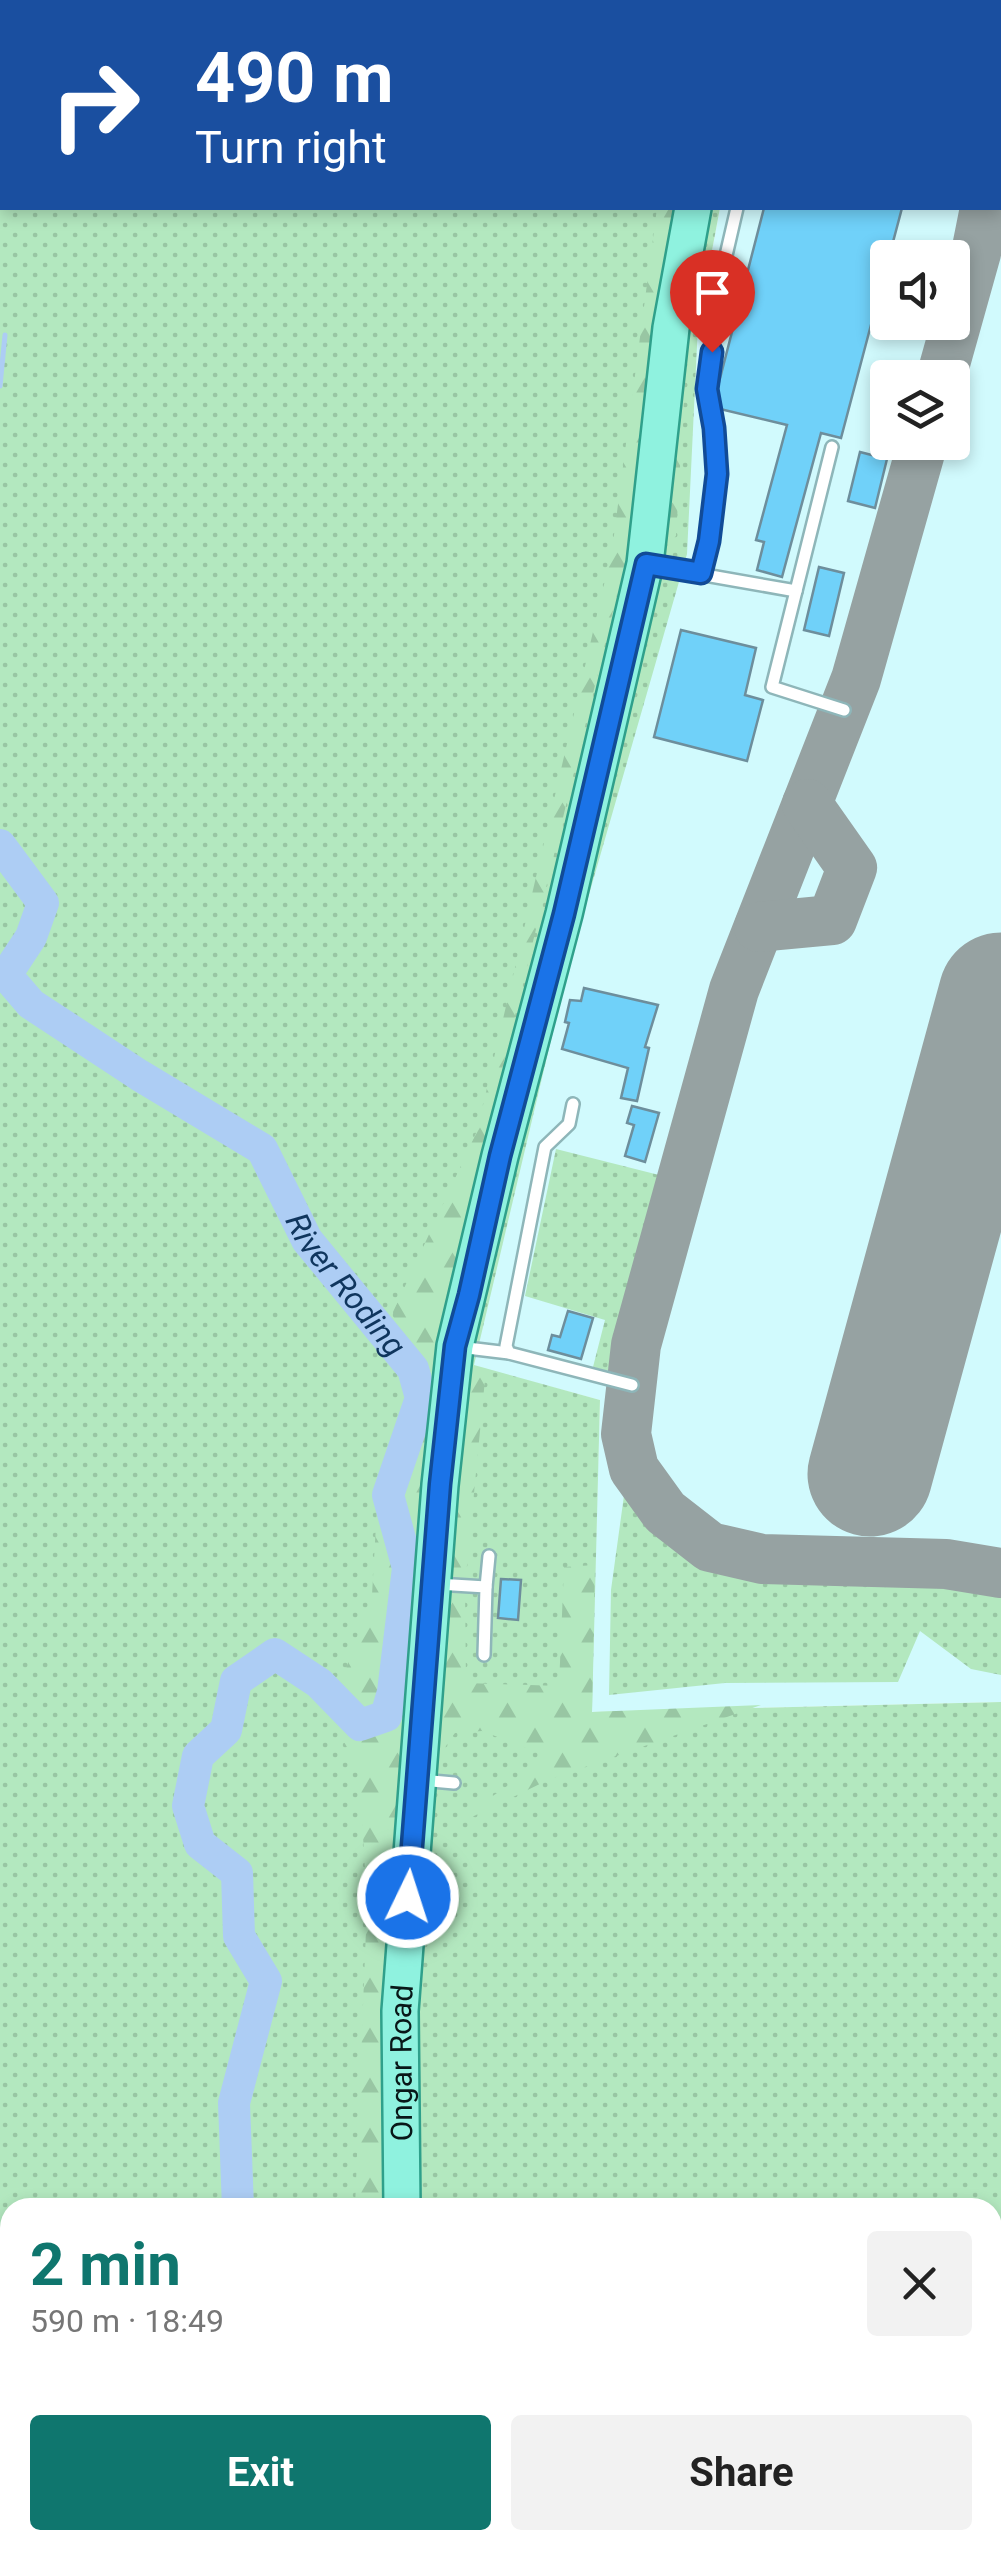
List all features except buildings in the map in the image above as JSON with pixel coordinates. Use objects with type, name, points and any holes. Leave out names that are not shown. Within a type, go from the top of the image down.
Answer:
[{"type":"main road","name":"Ongar Road","points":[[402,2198],[400,2011],[440,1484],[455,1346],[564,914],[646,564],[671,328],[694,210]]},
{"type":"lane","points":[[701,573],[717,474],[707,389],[721,277],[737,210]]},
{"type":"lane","points":[[832,447],[772,687],[844,710]]},
{"type":"lane","points":[[646,564],[796,591]]},
{"type":"lane","points":[[509,1352],[506,1346],[545,1147],[570,1124],[574,1104]]},
{"type":"lane","points":[[455,1346],[509,1352],[632,1384]]},
{"type":"lane","points":[[484,1654],[488,1556]]},
{"type":"lane","points":[[432,1584],[486,1587]]},
{"type":"lane","points":[[417,1779],[454,1783]]},
{"type":"shaded area","points":[[720,210],[1001,210],[1001,1702],[591,1712],[600,1400],[473,1366]]},
{"type":"green space","points":[[0,210],[720,210],[698,325],[687,554],[569,964],[474,1365],[600,1400],[592,1712],[1001,1702],[1001,2198],[0,2198]]},
{"type":"green space","points":[[657,210],[675,210],[627,553],[462,1235],[428,1428],[408,1717],[381,1995],[383,2198],[355,2198],[367,1905],[359,1767],[329,1717],[372,1595],[379,1472],[406,1400],[393,1312],[477,1131],[612,550]]},
{"type":"green space","points":[[702,210],[710,210],[688,332],[676,536],[661,550]]},
{"type":"green space","points":[[556,1149],[659,1175],[608,1371],[593,1367],[605,1320],[525,1296]]},
{"type":"green space","points":[[468,1367],[486,1369],[465,1586],[466,1683],[559,1686],[564,1567],[595,1565],[592,1712],[761,1705],[548,1780],[441,1832],[549,1757],[482,1731],[455,1733],[434,1778],[430,1861],[421,1860]]},
{"type":"green space","points":[[626,1481],[658,1532],[701,1562],[845,1585],[927,1582],[1001,1586],[1001,1675],[971,1669],[920,1631],[898,1682],[725,1683],[609,1695],[611,1590]]},
{"type":"waterway","points":[[0,386],[5,335]]},
{"type":"waterway","name":"River Roding","points":[[0,845],[43,903],[31,937],[6,975],[31,1004],[262,1149],[307,1240],[413,1369],[421,1398],[388,1495],[408,1568],[393,1692],[386,1716],[360,1725],[319,1683],[275,1654],[236,1681],[226,1730],[198,1756],[188,1806],[200,1844],[237,1873],[239,1936],[266,1981],[234,2103],[238,2198]]},
{"type":"taxiway","points":[[946,360],[985,210]]},
{"type":"taxiway","points":[[918,460],[856,679],[734,990],[636,1345],[626,1434],[634,1469],[665,1512],[710,1547],[762,1559],[946,1564],[1001,1573]]},
{"type":"taxiway","points":[[759,927],[832,920],[852,868],[807,804]]},
{"type":"runway","points":[[870,1474],[1001,995]]},
{"type":"route","points":[[408,1897],[440,1484],[455,1346],[564,914],[646,564],[701,573],[717,474],[707,389],[712,352]]}]
